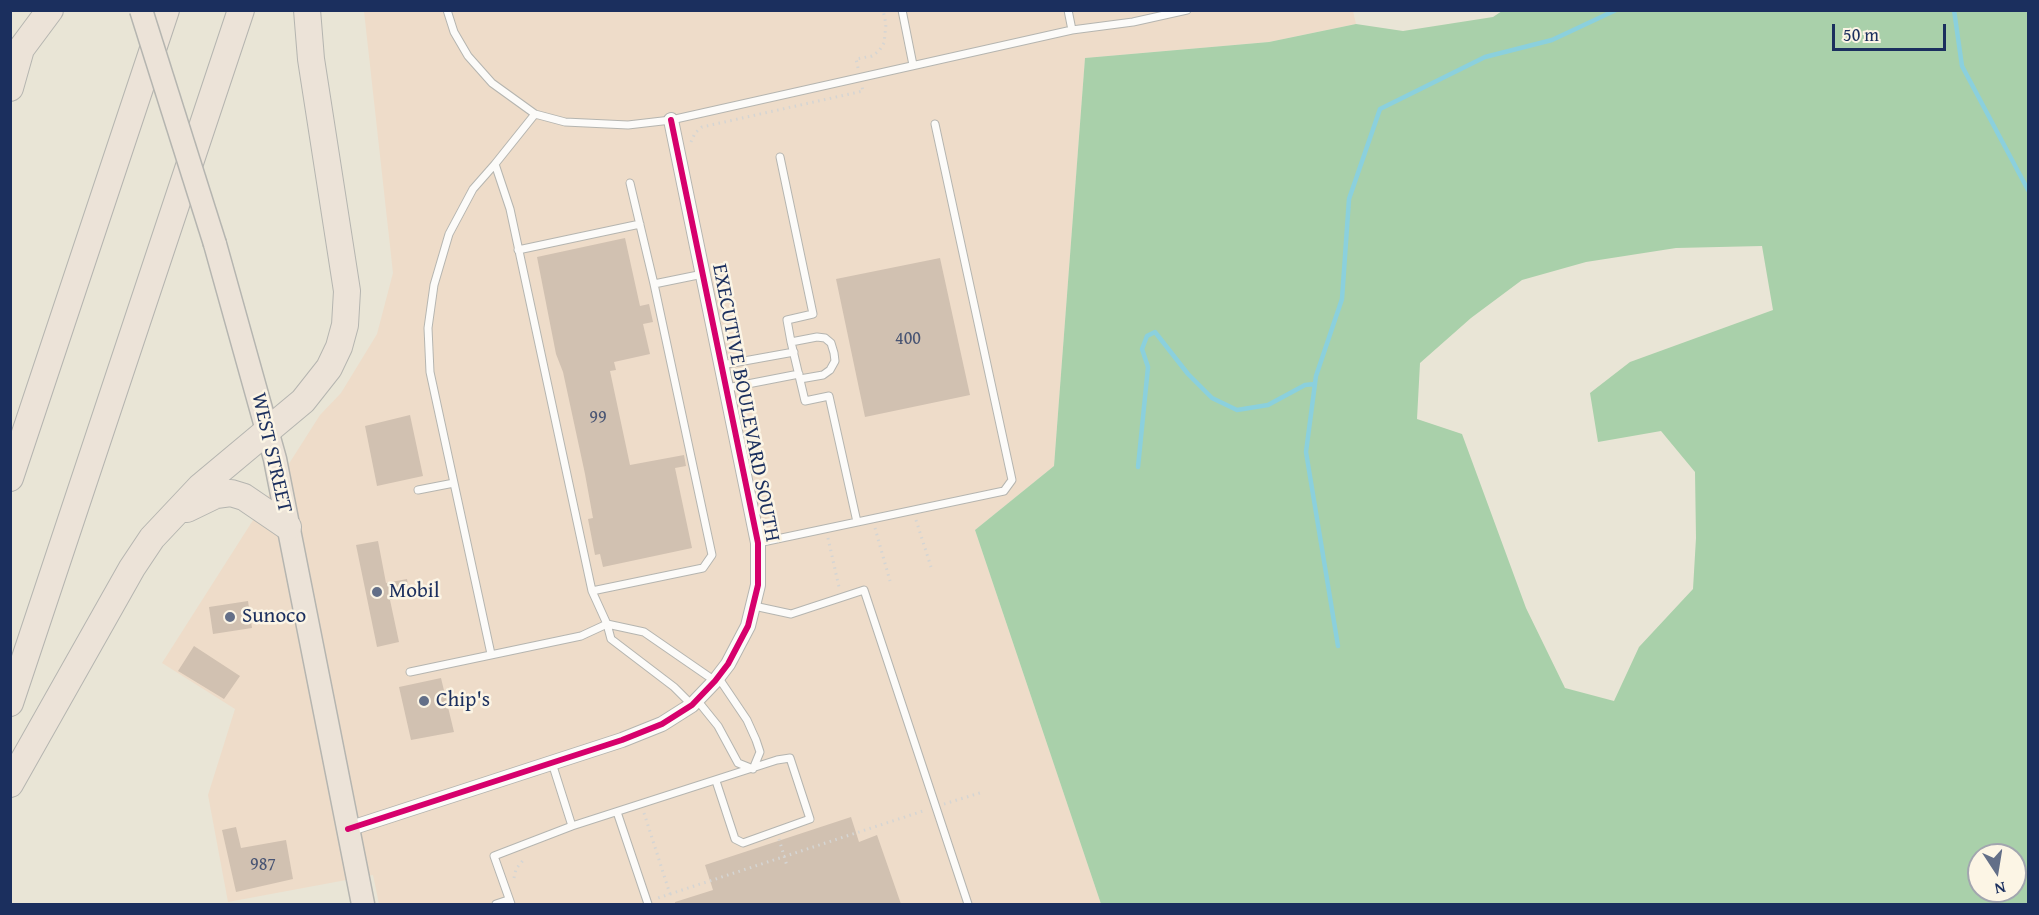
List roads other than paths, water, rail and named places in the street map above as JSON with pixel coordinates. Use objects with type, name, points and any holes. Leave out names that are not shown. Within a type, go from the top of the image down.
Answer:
[{"type":"highway","points":[[10,88],[21,49],[50,10]]},
{"type":"highway","points":[[10,478],[166,10]]},
{"type":"highway","points":[[10,703],[241,10]]},
{"type":"highway","points":[[10,784],[120,588],[152,538],[200,488],[303,401],[329,368],[339,347],[347,307],[345,273],[311,59],[307,10]]},
{"type":"highway","points":[[152,538],[199,502],[216,495],[231,493],[244,497],[288,527]]},
{"type":"main road","name":"WEST STREET","points":[[141,10],[215,244],[268,430],[363,904]]},
{"type":"street","name":"EXECUTIVE BOULEVARD SOUTH","points":[[348,829],[643,732],[695,703],[717,679],[739,646],[754,606],[758,574],[758,543],[671,120]]},
{"type":"lane","points":[[447,10],[454,32],[468,56],[492,83],[535,114],[565,122],[628,125],[671,120],[1072,30],[1134,22],[1187,10]]},
{"type":"lane","points":[[902,10],[914,65]]},
{"type":"lane","points":[[1068,10],[1072,30]]},
{"type":"lane","points":[[491,654],[430,372],[428,328],[434,285],[449,234],[473,189],[535,114]]},
{"type":"lane","points":[[758,543],[1004,491],[1012,480],[935,124]]},
{"type":"lane","points":[[780,157],[813,314],[787,320],[805,401],[829,396],[857,522]]},
{"type":"lane","points":[[495,164],[510,209],[592,591],[607,624],[611,639],[695,703],[718,726],[738,762],[753,769]]},
{"type":"lane","points":[[592,591],[703,568],[712,555],[630,183]]},
{"type":"lane","points":[[518,250],[640,224]]},
{"type":"lane","points":[[654,284],[703,274]]},
{"type":"lane","points":[[727,388],[799,376],[823,375],[835,362],[831,343],[825,338],[817,337],[792,342]]},
{"type":"lane","points":[[722,365],[794,352]]},
{"type":"lane","points":[[418,490],[454,483]]},
{"type":"lane","points":[[754,606],[791,614],[864,590],[968,904]]},
{"type":"lane","points":[[410,672],[581,636],[607,624],[644,632],[717,679],[747,720],[756,740],[759,752],[753,769]]},
{"type":"lane","points":[[496,904],[510,902],[494,856],[641,803],[790,758],[810,819],[742,843],[735,839],[716,782]]},
{"type":"lane","points":[[552,763],[573,826]]},
{"type":"lane","points":[[617,812],[648,903]]},
{"type":"waterway","points":[[1338,646],[1306,452],[1316,376],[1342,299],[1349,199],[1380,109],[1485,57],[1552,40],[1616,10]]},
{"type":"waterway","points":[[1954,10],[1962,66],[2028,190]]},
{"type":"waterway","points":[[1138,467],[1148,367],[1142,349],[1147,336],[1155,332],[1188,374],[1212,398],[1237,410],[1268,405],[1305,385],[1315,384]]},
{"type":"place","name":"Mobil","points":[[377,592]]},
{"type":"place","name":"Sunoco","points":[[230,617]]},
{"type":"place","name":"Chip's","points":[[424,701]]}]
